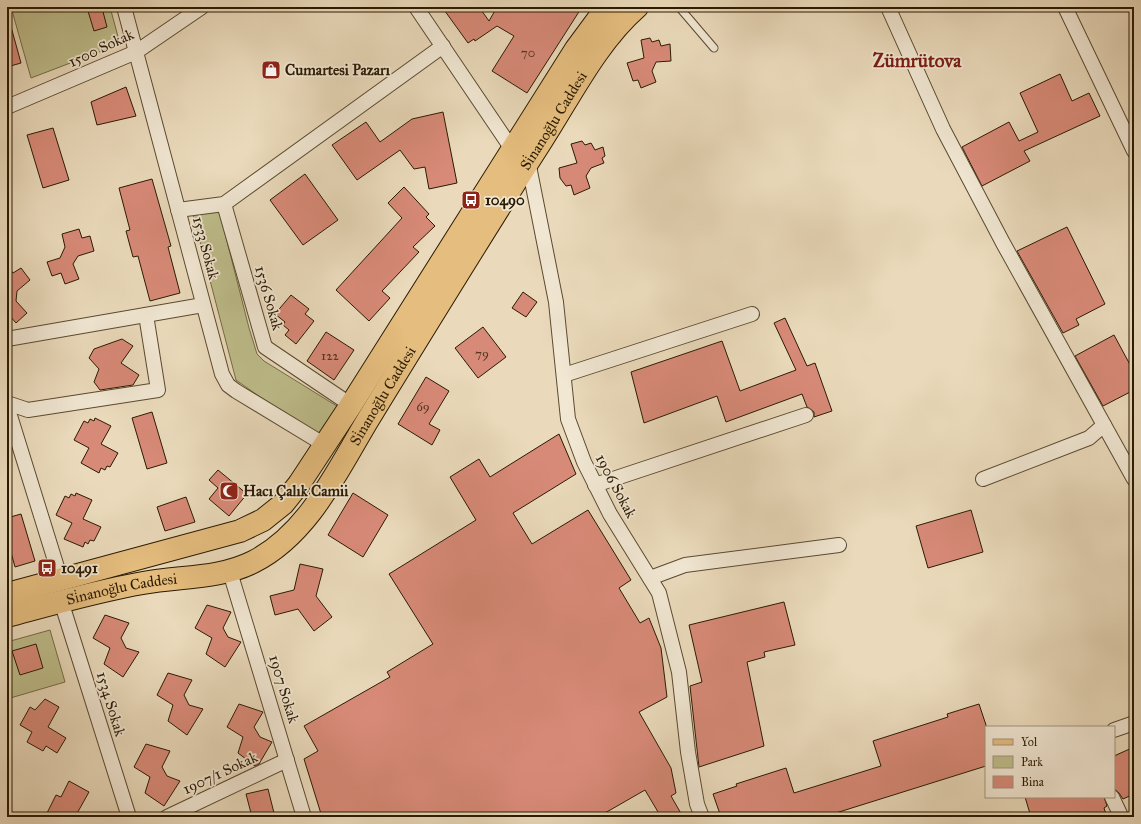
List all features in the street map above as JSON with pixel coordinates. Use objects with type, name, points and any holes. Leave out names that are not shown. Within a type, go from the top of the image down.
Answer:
[{"type":"main road","name":"Si̇nanoğlu Caddesi","points":[[7,594],[61,591],[230,572],[255,561],[287,537],[316,504],[443,296],[576,49],[607,7]]},
{"type":"main road","name":"Si̇nanoğlu Caddesi","points":[[7,616],[61,591],[240,531],[263,520],[283,504],[325,446],[351,405],[520,155],[622,21],[637,7]]},
{"type":"street","name":"1533 Sokak","points":[[124,7],[222,374],[228,385],[325,446]]},
{"type":"street","name":"1500 Sokak","points":[[7,107],[136,52],[202,7]]},
{"type":"street","points":[[416,7],[520,155]]},
{"type":"street","points":[[888,7],[943,129],[1003,243],[1134,479]]},
{"type":"street","points":[[1065,7],[1134,151]]},
{"type":"street","points":[[178,210],[224,204],[443,46]]},
{"type":"street","name":"1906 Sokak","points":[[520,155],[556,302],[568,419],[584,462],[610,514],[659,592],[679,672],[688,752],[697,804],[702,817]]},
{"type":"street","name":"1536 Sokak","points":[[224,204],[265,346],[351,405]]},
{"type":"street","points":[[7,338],[203,305]]},
{"type":"street","points":[[564,375],[752,314]]},
{"type":"street","points":[[7,403],[28,410],[158,390],[146,315]]},
{"type":"street","name":"1534 Sokak","points":[[7,406],[129,817]]},
{"type":"street","points":[[595,485],[806,415]]},
{"type":"street","points":[[983,479],[1089,438],[1104,425]]},
{"type":"street","points":[[650,578],[685,565],[839,545]]},
{"type":"street","name":"1907 Sokak","points":[[230,572],[304,817]]},
{"type":"street","points":[[1115,730],[1134,723]]},
{"type":"street","name":"1907/1 Sokak","points":[[167,817],[287,760]]},
{"type":"street","points":[[1112,798],[1121,816]]},
{"type":"lane","points":[[679,7],[714,48]]},
{"type":"green space","points":[[11,7],[110,7],[120,44],[31,78]]},
{"type":"green space","points":[[219,210],[257,354],[264,361],[340,408],[323,436],[277,409],[236,380],[193,215]]},
{"type":"green space","points":[[50,630],[65,682],[7,699],[7,642]]},
{"type":"building","points":[[442,7],[479,7],[489,21],[497,7],[582,7],[527,93],[492,71],[514,36],[497,26],[475,41],[474,39],[468,43]]},
{"type":"building","points":[[102,8],[107,27],[94,31],[88,11]]},
{"type":"building","points":[[7,23],[10,23],[21,63],[7,67]]},
{"type":"building","points":[[650,38],[652,42],[659,40],[661,46],[670,44],[671,61],[656,62],[652,71],[656,82],[641,88],[638,80],[633,81],[627,63],[644,58],[641,40]]},
{"type":"building","points":[[1060,74],[1072,101],[1089,93],[1100,116],[1024,151],[1030,161],[982,186],[962,147],[1009,122],[1019,141],[1038,132],[1020,93]]},
{"type":"building","points":[[126,87],[136,116],[97,125],[91,102]]},
{"type":"building","points":[[443,112],[457,183],[429,189],[425,167],[414,169],[400,150],[357,180],[332,145],[366,122],[380,142],[412,119]]},
{"type":"building","points":[[53,128],[69,180],[43,188],[27,135]]},
{"type":"building","points":[[582,141],[585,145],[591,143],[595,150],[603,147],[605,156],[602,158],[604,163],[591,168],[586,176],[590,188],[574,195],[571,185],[566,186],[560,178],[559,168],[577,163],[571,144]]},
{"type":"building","points":[[305,174],[338,220],[303,245],[270,200]]},
{"type":"building","points":[[152,179],[171,246],[168,247],[180,293],[150,301],[138,256],[133,257],[126,231],[130,230],[119,188]]},
{"type":"building","points":[[404,187],[429,214],[426,217],[435,226],[413,247],[419,252],[382,291],[390,298],[369,321],[336,290],[402,218],[388,203]]},
{"type":"building","points":[[1067,227],[1105,304],[1076,319],[1079,325],[1063,333],[1017,251]]},
{"type":"building","points":[[79,229],[82,238],[90,236],[94,251],[78,256],[73,264],[79,279],[65,284],[61,273],[52,276],[47,262],[60,258],[65,247],[62,234]]},
{"type":"building","points":[[7,265],[13,273],[21,268],[30,280],[17,291],[16,301],[27,313],[16,323],[10,316],[7,315]]},
{"type":"building","points":[[523,292],[537,302],[526,317],[512,308]]},
{"type":"building","points":[[291,295],[309,309],[305,314],[314,321],[296,344],[285,335],[289,330],[283,325],[285,322],[275,314]]},
{"type":"building","points":[[785,318],[807,366],[815,363],[832,411],[814,417],[814,412],[807,407],[802,394],[726,422],[717,396],[644,423],[631,372],[722,341],[740,391],[796,370],[774,323]]},
{"type":"building","points":[[483,327],[506,357],[478,378],[455,348]]},
{"type":"building","points":[[326,332],[354,350],[334,380],[307,361]]},
{"type":"building","points":[[1114,335],[1134,372],[1134,390],[1103,406],[1075,356]]},
{"type":"building","points":[[122,339],[133,346],[121,363],[139,375],[133,385],[100,390],[94,382],[99,369],[89,358],[94,349]]},
{"type":"building","points":[[426,377],[449,391],[429,424],[440,430],[432,445],[398,424]]},
{"type":"building","points":[[152,412],[167,463],[147,469],[132,418]]},
{"type":"building","points":[[95,418],[111,426],[101,444],[118,453],[110,467],[107,466],[105,470],[101,468],[99,473],[81,463],[89,448],[74,440],[84,421],[88,423],[90,419],[94,421]]},
{"type":"building","points":[[559,434],[576,474],[513,513],[532,544],[588,510],[631,580],[619,588],[640,623],[649,618],[661,648],[667,697],[639,712],[671,768],[676,793],[671,796],[683,817],[661,817],[645,790],[598,817],[322,817],[304,759],[318,751],[304,726],[390,677],[387,672],[433,644],[389,574],[476,520],[450,477],[479,459],[490,477]]},
{"type":"building","name":"Hacı Çalık Camii","points":[[218,470],[247,494],[229,516],[209,499],[218,488],[209,480]]},
{"type":"building","points":[[76,493],[92,500],[83,519],[101,527],[94,541],[90,540],[88,544],[85,542],[83,547],[64,539],[72,523],[56,515],[65,496],[69,498],[71,494],[75,496]]},
{"type":"building","points":[[353,493],[388,515],[363,557],[328,535]]},
{"type":"building","points":[[186,497],[195,522],[165,531],[157,507]]},
{"type":"building","points":[[971,510],[983,552],[928,568],[916,526]]},
{"type":"building","points":[[21,514],[35,561],[15,567],[7,538],[7,518]]},
{"type":"building","points":[[300,564],[323,569],[316,596],[332,617],[314,631],[298,609],[275,615],[270,596],[294,590]]},
{"type":"building","points":[[784,602],[795,645],[764,652],[765,657],[747,662],[764,746],[699,767],[690,686],[702,682],[689,625]]},
{"type":"building","points":[[207,605],[231,612],[223,628],[228,637],[241,642],[225,667],[206,654],[212,638],[195,628]]},
{"type":"building","points":[[105,615],[129,623],[121,638],[126,648],[139,652],[123,677],[104,664],[110,648],[93,638]]},
{"type":"building","points":[[36,644],[43,668],[20,675],[12,651]]},
{"type":"building","points":[[168,673],[192,680],[184,695],[189,705],[203,709],[187,735],[168,721],[173,705],[157,695]]},
{"type":"building","points":[[45,699],[59,707],[48,727],[66,738],[57,753],[46,746],[43,751],[27,742],[32,732],[20,725],[30,707],[35,710]]},
{"type":"building","points":[[239,704],[263,712],[254,727],[260,737],[272,742],[259,764],[255,766],[238,753],[243,737],[227,727]]},
{"type":"building","points":[[979,704],[986,725],[985,766],[823,817],[721,817],[713,794],[737,786],[736,784],[786,768],[794,793],[881,766],[873,741],[948,717],[947,714]]},
{"type":"building","points":[[146,744],[170,751],[162,767],[167,776],[180,781],[164,806],[145,793],[150,777],[134,767]]},
{"type":"building","points":[[1134,747],[1134,794],[1123,799],[1115,790],[1115,756]]},
{"type":"building","points":[[69,781],[89,792],[75,817],[55,817],[47,813],[56,795],[61,797]]},
{"type":"building","points":[[268,789],[275,817],[252,817],[246,794]]},
{"type":"building","points":[[1025,798],[1104,798],[1107,806],[1104,808],[1107,817],[1031,817]]},
{"type":"place","name":"Cumartesi Pazarı","points":[[271,70]]},
{"type":"place","name":"10490","points":[[471,200]]},
{"type":"place","name":"Hacı Çalık Camii","points":[[229,491]]},
{"type":"place","name":"10491","points":[[47,568]]},
{"type":"district","name":"Zümrütova","points":[[917,60]]}]
